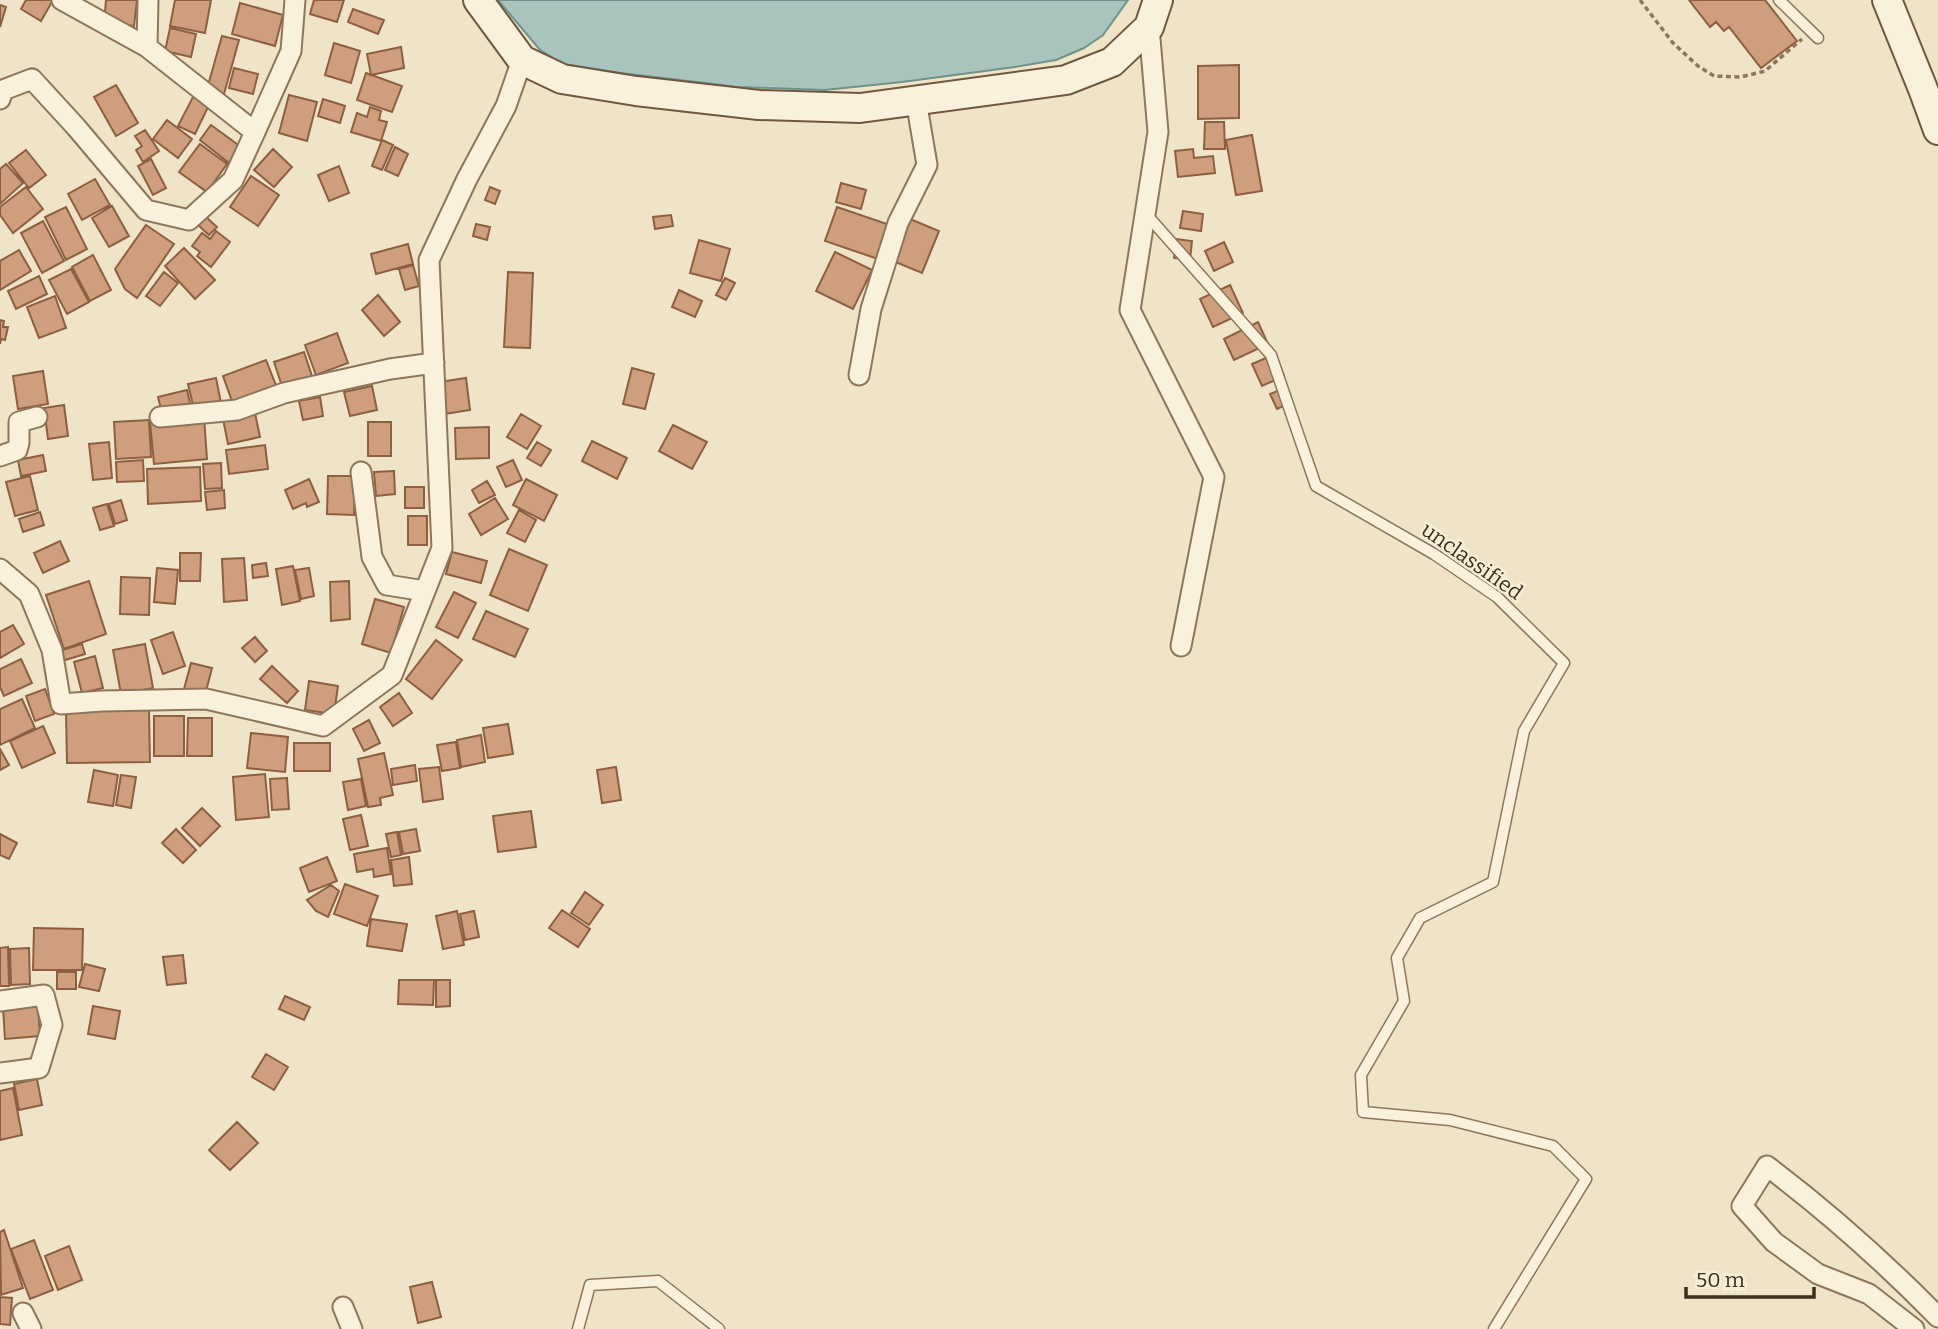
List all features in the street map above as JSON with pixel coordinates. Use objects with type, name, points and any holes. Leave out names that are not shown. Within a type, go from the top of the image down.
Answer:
[{"type":"main road","points":[[478,0],[522,60],[562,79],[636,91],[759,105],[860,108],[1066,79],[1112,62],[1149,27],[1157,0]]},
{"type":"main road","points":[[1886,0],[1938,130]]},
{"type":"street","points":[[62,0],[146,47],[255,132]]},
{"type":"street","points":[[146,47],[148,0]]},
{"type":"street","points":[[0,99],[3,90],[32,79],[146,210],[189,220],[233,180],[291,51],[295,0]]},
{"type":"street","points":[[1149,27],[1158,132],[1130,310],[1214,477],[1181,646]]},
{"type":"street","points":[[0,569],[29,594],[52,650],[61,704],[205,699],[323,726],[392,675],[442,548],[429,260],[467,179],[506,106],[522,60]]},
{"type":"street","points":[[859,375],[871,309],[898,223],[927,166],[916,100]]},
{"type":"street","points":[[160,416],[236,410],[284,393],[390,369],[434,363]]},
{"type":"street","points":[[0,456],[17,450],[19,422],[37,417]]},
{"type":"street","points":[[361,472],[372,557],[377,567],[387,585],[425,592]]},
{"type":"street","points":[[0,1001],[44,995],[52,1025],[39,1068],[0,1073]]},
{"type":"street","points":[[1914,1329],[1869,1294],[1818,1274],[1774,1242],[1742,1206],[1767,1166],[1840,1224],[1906,1284],[1938,1318]]},
{"type":"street","points":[[343,1307],[352,1329]]},
{"type":"lane","points":[[1779,0],[1814,35]]},
{"type":"lane","name":"unclassified","points":[[1145,214],[1271,355],[1316,486],[1434,554],[1497,597],[1564,663],[1524,732],[1493,881],[1420,918],[1397,958],[1404,1002],[1362,1075],[1363,1112],[1450,1120],[1553,1146],[1586,1179],[1494,1329]]},
{"type":"lane","points":[[578,1329],[590,1285],[657,1281],[719,1329]]},
{"type":"path","points":[[1640,0],[1673,43],[1698,66],[1714,76],[1741,77],[1765,71],[1814,35]]},
{"type":"water","points":[[498,0],[1128,0],[1103,35],[1084,48],[1056,60],[825,90],[738,87],[563,64],[540,50]]},
{"type":"building","points":[[26,0],[53,0],[41,21],[21,9]]},
{"type":"building","points":[[106,0],[137,0],[134,26],[104,23]]},
{"type":"building","points":[[175,0],[211,0],[205,33],[170,26]]},
{"type":"building","points":[[314,0],[344,0],[337,22],[310,14]]},
{"type":"building","points":[[1689,0],[1765,0],[1797,41],[1761,68],[1729,27],[1724,31],[1716,22],[1710,27]]},
{"type":"building","points":[[240,3],[283,15],[275,46],[232,34]]},
{"type":"building","points":[[0,5],[6,7],[0,27]]},
{"type":"building","points":[[353,9],[384,20],[378,34],[348,22]]},
{"type":"building","points":[[170,28],[196,34],[191,57],[165,51]]},
{"type":"building","points":[[222,36],[239,40],[224,94],[207,89]]},
{"type":"building","points":[[334,43],[360,51],[351,83],[325,75]]},
{"type":"building","points":[[401,47],[404,68],[371,75],[367,54]]},
{"type":"building","points":[[1239,65],[1239,118],[1198,119],[1198,66]]},
{"type":"building","points":[[234,68],[258,74],[253,94],[229,88]]},
{"type":"building","points":[[366,73],[402,86],[392,112],[357,100]]},
{"type":"building","points":[[116,85],[138,123],[116,136],[94,97]]},
{"type":"building","points":[[194,95],[210,103],[195,134],[178,126]]},
{"type":"building","points":[[289,95],[317,102],[307,141],[279,133]]},
{"type":"building","points":[[323,99],[345,106],[340,123],[318,116]]},
{"type":"building","points":[[370,107],[381,111],[379,120],[387,122],[381,141],[351,132],[357,113],[367,117]]},
{"type":"building","points":[[167,120],[192,139],[178,158],[153,139]]},
{"type":"building","points":[[1205,122],[1224,122],[1225,149],[1204,149]]},
{"type":"building","points":[[211,125],[241,147],[229,163],[200,140]]},
{"type":"building","points":[[145,130],[159,151],[143,162],[136,150],[142,146],[135,136]]},
{"type":"building","points":[[1252,135],[1262,191],[1236,195],[1226,140]]},
{"type":"building","points":[[382,140],[393,145],[382,170],[372,166]]},
{"type":"building","points":[[200,144],[227,164],[207,192],[179,172]]},
{"type":"building","points":[[395,147],[408,154],[398,176],[385,170]]},
{"type":"building","points":[[273,149],[292,167],[274,187],[254,170]]},
{"type":"building","points":[[1193,149],[1194,158],[1213,156],[1215,173],[1178,177],[1175,151]]},
{"type":"building","points":[[26,150],[46,175],[29,188],[9,163]]},
{"type":"building","points":[[151,159],[166,188],[153,195],[138,166]]},
{"type":"building","points":[[6,164],[23,183],[0,204],[0,169]]},
{"type":"building","points":[[339,166],[349,193],[329,201],[318,175]]},
{"type":"building","points":[[251,176],[279,195],[258,226],[230,207]]},
{"type":"building","points":[[95,179],[110,205],[82,220],[68,194]]},
{"type":"building","points":[[841,183],[866,190],[861,209],[836,202]]},
{"type":"building","points":[[26,187],[43,209],[13,233],[0,215],[0,207]]},
{"type":"building","points":[[490,187],[500,191],[495,204],[485,200]]},
{"type":"building","points":[[112,206],[129,236],[109,247],[92,218]]},
{"type":"building","points":[[66,207],[87,249],[66,260],[45,217]]},
{"type":"building","points":[[837,207],[890,225],[878,259],[825,241]]},
{"type":"building","points":[[1183,211],[1203,214],[1201,231],[1180,228]]},
{"type":"building","points":[[671,215],[673,226],[655,229],[653,217]]},
{"type":"building","points":[[206,217],[217,227],[209,235],[198,225]]},
{"type":"building","points":[[910,219],[939,231],[922,273],[893,261]]},
{"type":"building","points":[[43,221],[64,261],[42,273],[21,233]]},
{"type":"building","points":[[476,224],[490,227],[487,240],[473,236]]},
{"type":"building","points":[[146,225],[174,244],[137,298],[125,289],[115,269]]},
{"type":"building","points":[[216,231],[230,242],[211,267],[197,256],[200,252],[192,246],[202,233],[210,239]]},
{"type":"building","points":[[1176,239],[1192,241],[1190,260],[1174,258]]},
{"type":"building","points":[[699,240],[730,249],[721,281],[690,273]]},
{"type":"building","points":[[1224,242],[1233,262],[1214,271],[1205,251]]},
{"type":"building","points":[[408,244],[413,264],[376,274],[371,254]]},
{"type":"building","points":[[184,248],[215,280],[195,299],[165,266]]},
{"type":"building","points":[[19,250],[31,271],[0,290],[0,261]]},
{"type":"building","points":[[835,252],[872,270],[853,309],[816,291]]},
{"type":"building","points":[[93,255],[111,290],[90,301],[72,267]]},
{"type":"building","points":[[413,265],[419,286],[405,290],[399,269]]},
{"type":"building","points":[[71,269],[89,302],[67,314],[49,280]]},
{"type":"building","points":[[164,272],[178,283],[160,306],[146,296]]},
{"type":"building","points":[[508,272],[533,273],[530,348],[504,347]]},
{"type":"building","points":[[39,276],[47,294],[16,309],[8,291]]},
{"type":"building","points":[[725,278],[735,283],[726,300],[716,295]]},
{"type":"building","points":[[1230,285],[1243,313],[1213,327],[1200,299]]},
{"type":"building","points":[[679,290],[702,301],[695,317],[672,307]]},
{"type":"building","points":[[378,295],[400,322],[384,336],[362,310]]},
{"type":"building","points":[[55,296],[66,328],[39,338],[27,307]]},
{"type":"building","points":[[0,320],[4,321],[3,327],[8,327],[5,340],[1,339],[0,344]]},
{"type":"building","points":[[1258,322],[1268,344],[1234,360],[1224,339]]},
{"type":"building","points":[[337,333],[348,363],[316,375],[305,345]]},
{"type":"building","points":[[304,352],[312,376],[282,386],[274,362]]},
{"type":"building","points":[[1275,354],[1284,376],[1262,386],[1252,364]]},
{"type":"building","points":[[266,360],[277,388],[233,404],[223,376]]},
{"type":"building","points":[[632,368],[654,374],[645,409],[623,404]]},
{"type":"building","points":[[43,371],[48,404],[18,409],[13,376]]},
{"type":"building","points":[[216,378],[221,403],[194,409],[188,384]]},
{"type":"building","points":[[466,378],[470,410],[444,414],[439,382]]},
{"type":"building","points":[[372,386],[377,410],[350,416],[344,392]]},
{"type":"building","points":[[1282,389],[1288,404],[1277,409],[1270,394]]},
{"type":"building","points":[[187,390],[191,407],[162,413],[158,397]]},
{"type":"building","points":[[320,397],[323,416],[303,420],[299,401]]},
{"type":"building","points":[[64,405],[68,436],[48,439],[44,408]]},
{"type":"building","points":[[255,413],[260,437],[228,444],[223,419]]},
{"type":"building","points":[[521,414],[541,426],[527,449],[507,437]]},
{"type":"building","points":[[204,417],[207,459],[154,464],[150,422]]},
{"type":"building","points":[[149,420],[151,457],[116,459],[114,422]]},
{"type":"building","points":[[368,422],[391,422],[391,456],[368,456]]},
{"type":"building","points":[[673,425],[707,442],[692,469],[659,451]]},
{"type":"building","points":[[489,427],[489,458],[456,459],[455,428]]},
{"type":"building","points":[[592,441],[627,458],[617,479],[582,461]]},
{"type":"building","points":[[109,442],[112,478],[93,480],[89,444]]},
{"type":"building","points":[[537,442],[551,450],[541,466],[527,458]]},
{"type":"building","points":[[265,445],[268,469],[229,474],[226,450]]},
{"type":"building","points":[[43,455],[46,471],[21,476],[18,460]]},
{"type":"building","points":[[143,460],[144,481],[117,482],[116,462]]},
{"type":"building","points":[[513,460],[522,480],[506,487],[497,467]]},
{"type":"building","points":[[221,463],[222,488],[205,489],[203,464]]},
{"type":"building","points":[[200,467],[201,501],[148,504],[147,469]]},
{"type":"building","points":[[394,471],[395,494],[376,496],[374,472]]},
{"type":"building","points":[[30,476],[38,510],[15,516],[6,482]]},
{"type":"building","points":[[328,476],[355,476],[354,515],[327,514]]},
{"type":"building","points":[[309,479],[319,502],[307,507],[306,503],[293,509],[285,490]]},
{"type":"building","points":[[526,479],[557,495],[544,521],[513,505]]},
{"type":"building","points":[[487,481],[495,495],[479,503],[472,490]]},
{"type":"building","points":[[405,487],[424,487],[424,508],[405,508]]},
{"type":"building","points":[[224,490],[225,508],[207,510],[205,492]]},
{"type":"building","points":[[495,498],[508,519],[481,535],[469,514]]},
{"type":"building","points":[[121,500],[127,520],[115,524],[109,504]]},
{"type":"building","points":[[107,504],[114,526],[100,530],[93,508]]},
{"type":"building","points":[[519,510],[536,520],[525,542],[507,533]]},
{"type":"building","points":[[40,512],[44,525],[23,532],[19,519]]},
{"type":"building","points":[[408,516],[427,516],[427,545],[408,545]]},
{"type":"building","points":[[60,541],[69,561],[43,573],[34,553]]},
{"type":"building","points":[[509,549],[547,565],[528,611],[490,595]]},
{"type":"building","points":[[452,552],[487,561],[481,583],[446,574]]},
{"type":"building","points":[[180,553],[201,553],[200,581],[180,581]]},
{"type":"building","points":[[244,558],[247,600],[224,602],[222,559]]},
{"type":"building","points":[[266,563],[268,576],[253,578],[252,565]]},
{"type":"building","points":[[293,566],[300,601],[282,605],[276,569]]},
{"type":"building","points":[[157,568],[178,570],[175,604],[154,602]]},
{"type":"building","points":[[309,568],[314,596],[301,599],[295,570]]},
{"type":"building","points":[[121,577],[150,578],[149,615],[120,614]]},
{"type":"building","points":[[89,581],[106,634],[64,649],[46,595]]},
{"type":"building","points":[[349,581],[350,619],[331,621],[330,582]]},
{"type":"building","points":[[454,592],[476,603],[458,638],[436,627]]},
{"type":"building","points":[[375,599],[404,607],[391,653],[362,644]]},
{"type":"building","points":[[486,611],[528,629],[515,657],[473,639]]},
{"type":"building","points":[[13,625],[24,644],[0,658],[0,632]]},
{"type":"building","points":[[173,632],[185,666],[163,674],[151,640]]},
{"type":"building","points":[[255,637],[267,651],[255,662],[242,648]]},
{"type":"building","points":[[436,640],[462,660],[432,699],[406,679]]},
{"type":"building","points":[[82,644],[85,654],[62,661],[59,651]]},
{"type":"building","points":[[145,644],[153,688],[121,694],[113,650]]},
{"type":"building","points":[[95,656],[103,688],[82,693],[74,662]]},
{"type":"building","points":[[21,659],[32,683],[4,696],[0,687],[0,669]]},
{"type":"building","points":[[191,663],[212,668],[205,695],[184,689]]},
{"type":"building","points":[[272,666],[298,691],[287,703],[260,679]]},
{"type":"building","points":[[309,681],[338,686],[334,714],[305,710]]},
{"type":"building","points":[[45,689],[54,714],[35,721],[26,696]]},
{"type":"building","points":[[399,693],[412,713],[393,726],[380,707]]},
{"type":"building","points":[[22,699],[35,728],[0,745],[0,709]]},
{"type":"building","points":[[149,710],[150,762],[67,763],[66,712]]},
{"type":"building","points":[[154,716],[184,716],[184,756],[154,756]]},
{"type":"building","points":[[188,718],[212,718],[212,756],[187,756]]},
{"type":"building","points":[[369,720],[380,743],[364,751],[353,729]]},
{"type":"building","points":[[508,724],[513,754],[488,758],[483,728]]},
{"type":"building","points":[[43,726],[55,753],[22,768],[10,741]]},
{"type":"building","points":[[251,733],[288,737],[285,772],[247,768]]},
{"type":"building","points":[[481,735],[485,762],[461,767],[457,740]]},
{"type":"building","points":[[456,742],[460,768],[442,771],[437,745]]},
{"type":"building","points":[[294,743],[330,743],[330,771],[294,771]]},
{"type":"building","points":[[0,749],[9,765],[0,770]]},
{"type":"building","points":[[384,753],[393,795],[380,798],[381,805],[368,807],[358,759]]},
{"type":"building","points":[[415,765],[417,781],[393,785],[391,769]]},
{"type":"building","points":[[439,767],[443,799],[423,802],[419,769]]},
{"type":"building","points":[[616,767],[621,800],[602,803],[597,770]]},
{"type":"building","points":[[94,770],[118,775],[113,806],[88,802]]},
{"type":"building","points":[[265,774],[269,817],[236,820],[233,777]]},
{"type":"building","points":[[121,775],[136,777],[131,808],[116,805]]},
{"type":"building","points":[[287,778],[289,809],[272,810],[270,779]]},
{"type":"building","points":[[361,779],[366,806],[348,810],[343,782]]},
{"type":"building","points":[[202,808],[220,826],[200,846],[182,828]]},
{"type":"building","points":[[531,811],[536,847],[498,852],[493,816]]},
{"type":"building","points":[[361,815],[368,846],[350,850],[343,819]]},
{"type":"building","points":[[176,829],[196,850],[183,863],[162,843]]},
{"type":"building","points":[[416,829],[420,851],[403,854],[399,832]]},
{"type":"building","points":[[397,832],[401,855],[391,857],[386,834]]},
{"type":"building","points":[[0,834],[17,843],[9,859],[0,855]]},
{"type":"building","points":[[387,848],[391,874],[374,877],[373,869],[357,872],[354,854]]},
{"type":"building","points":[[327,857],[337,881],[309,892],[300,868]]},
{"type":"building","points":[[409,857],[412,884],[394,886],[391,860]]},
{"type":"building","points":[[345,884],[378,896],[367,926],[334,914]]},
{"type":"building","points":[[331,885],[339,891],[328,917],[316,911],[307,900]]},
{"type":"building","points":[[585,892],[603,905],[589,925],[571,913]]},
{"type":"building","points":[[562,910],[590,929],[578,947],[549,928]]},
{"type":"building","points":[[457,911],[464,945],[443,949],[436,916]]},
{"type":"building","points":[[474,911],[479,937],[465,940],[460,914]]},
{"type":"building","points":[[371,919],[407,924],[402,951],[367,946]]},
{"type":"building","points":[[34,928],[83,929],[82,970],[33,970]]},
{"type":"building","points":[[8,947],[9,986],[0,986],[0,948]]},
{"type":"building","points":[[29,948],[30,984],[11,985],[10,949]]},
{"type":"building","points":[[183,955],[186,983],[167,985],[163,957]]},
{"type":"building","points":[[85,964],[105,969],[99,991],[79,987]]},
{"type":"building","points":[[57,972],[76,972],[76,989],[57,989]]},
{"type":"building","points":[[399,980],[434,980],[433,1005],[398,1004]]},
{"type":"building","points":[[436,980],[450,980],[450,1006],[436,1007]]},
{"type":"building","points":[[285,996],[310,1007],[304,1020],[279,1009]]},
{"type":"building","points":[[38,1005],[40,1036],[5,1039],[3,1008]]},
{"type":"building","points":[[93,1006],[120,1011],[115,1039],[88,1034]]},
{"type":"building","points":[[266,1054],[288,1067],[274,1090],[252,1077]]},
{"type":"building","points":[[37,1079],[42,1105],[19,1110],[14,1084]]},
{"type":"building","points":[[13,1088],[22,1135],[0,1140],[0,1091]]},
{"type":"building","points":[[237,1122],[258,1143],[230,1170],[209,1150]]},
{"type":"building","points":[[4,1230],[23,1288],[1,1295],[0,1232]]},
{"type":"building","points":[[34,1240],[53,1290],[30,1299],[11,1249]]},
{"type":"building","points":[[69,1246],[82,1280],[58,1290],[45,1256]]},
{"type":"building","points":[[432,1282],[441,1317],[418,1323],[410,1287]]},
{"type":"building","points":[[0,1297],[12,1298],[10,1325],[0,1324]]}]
